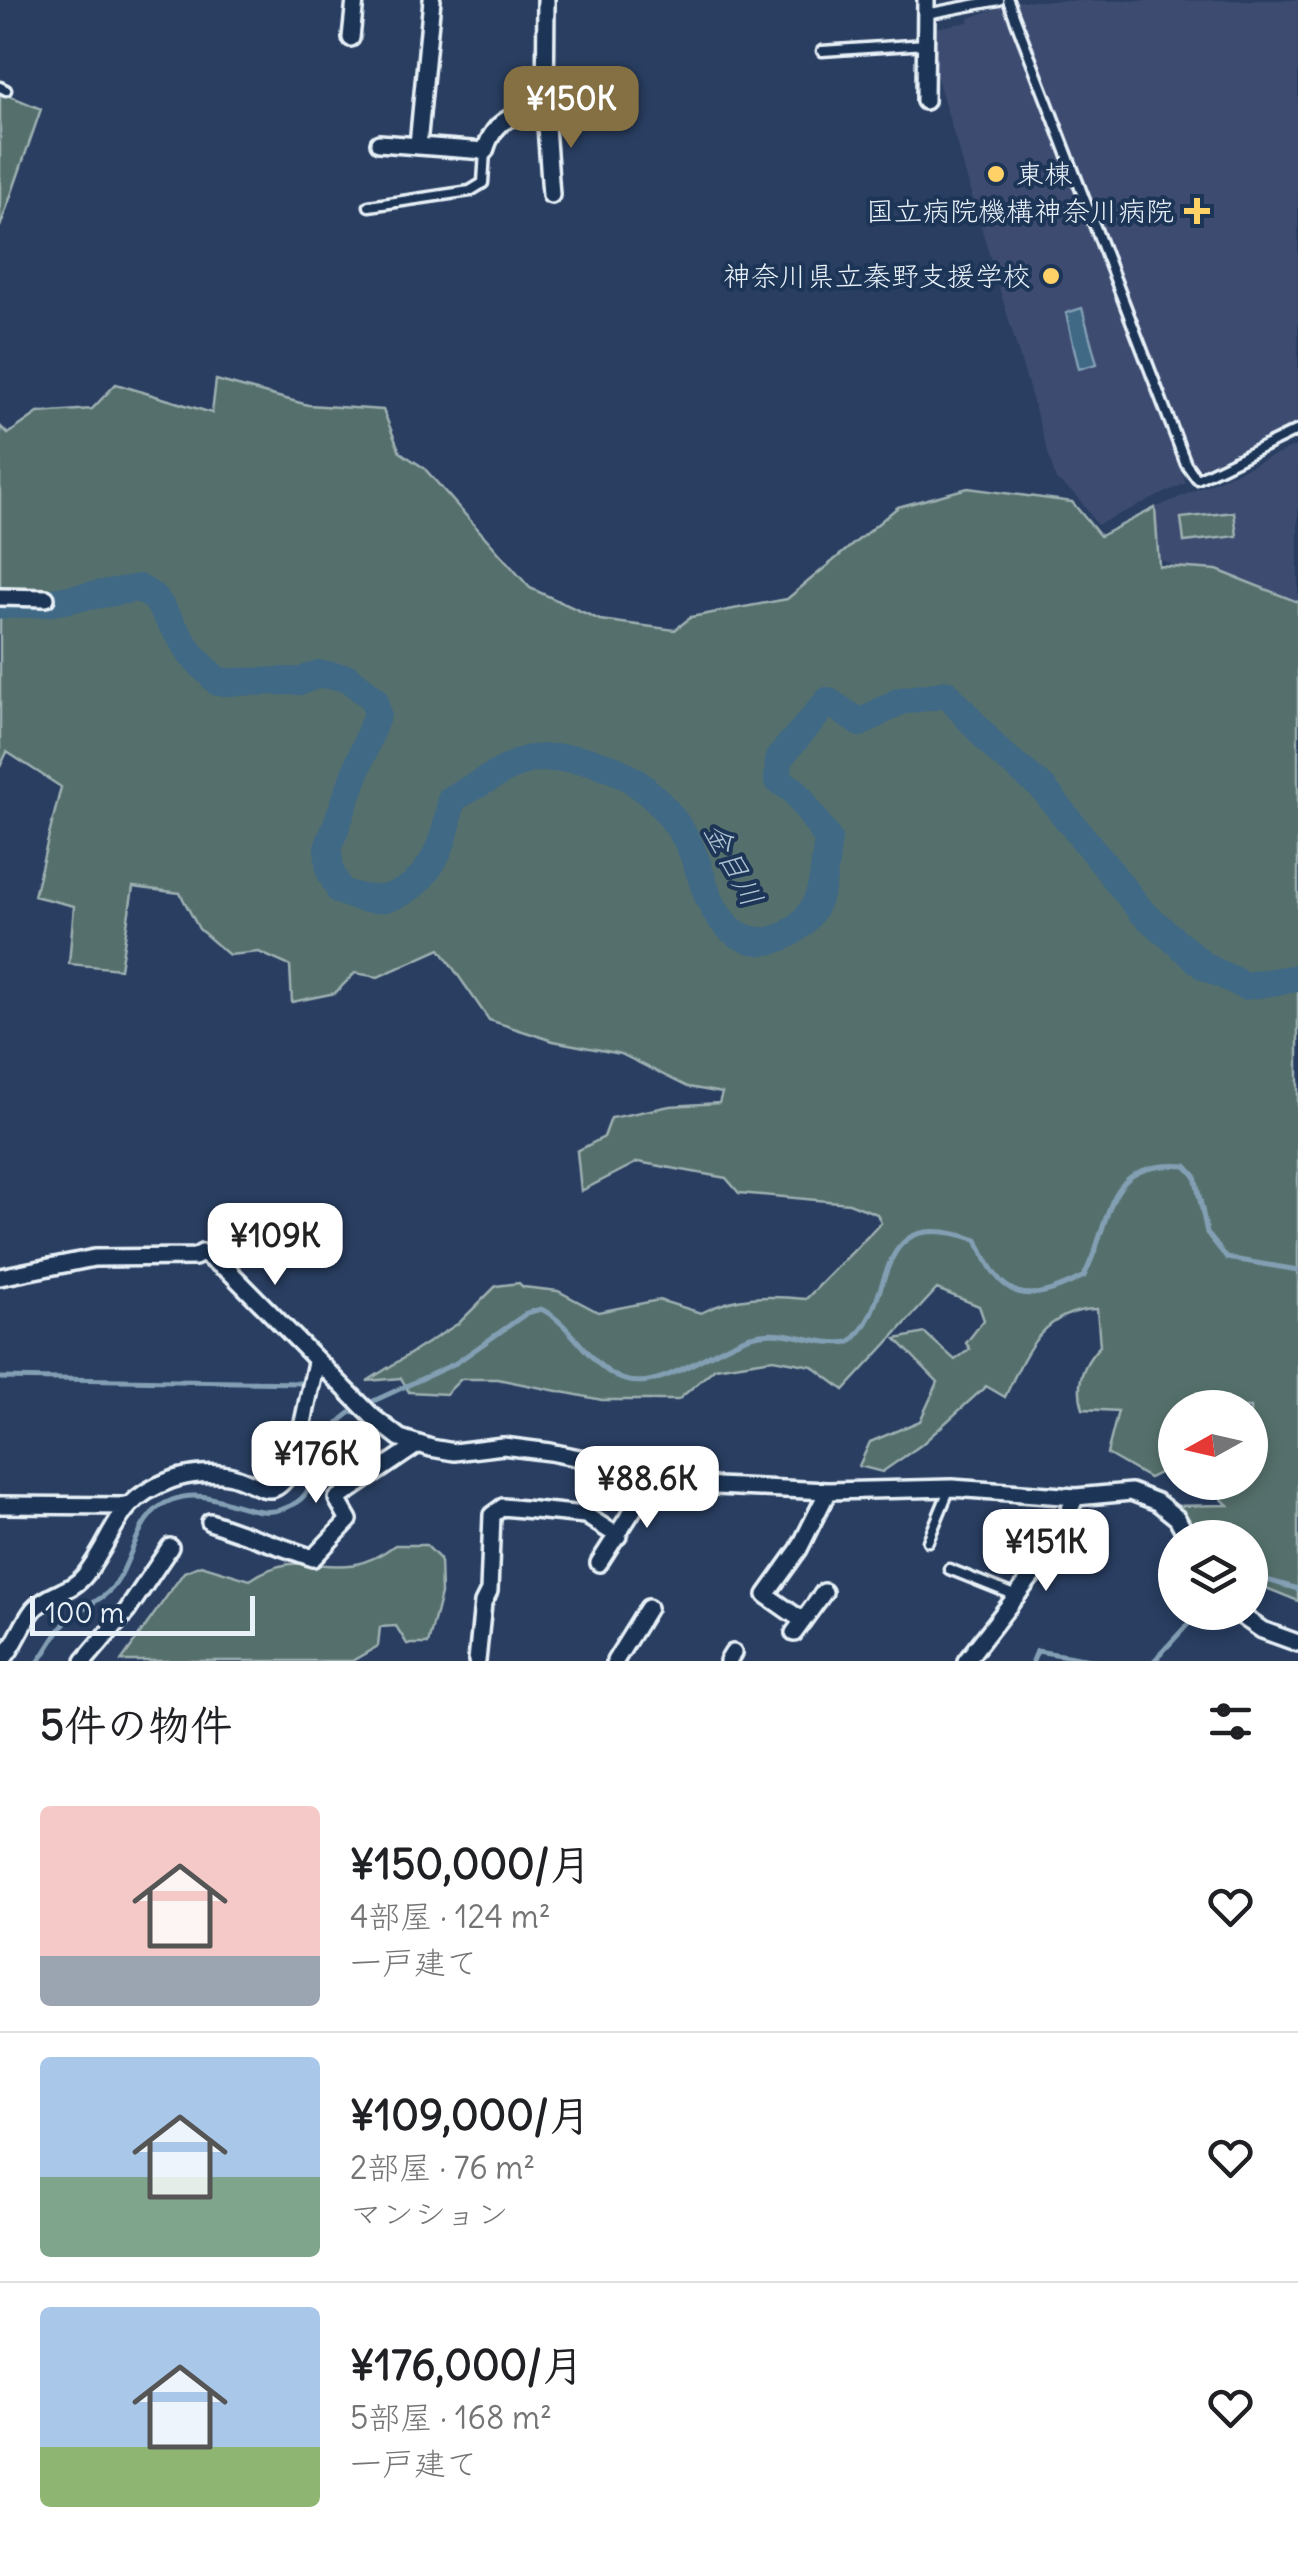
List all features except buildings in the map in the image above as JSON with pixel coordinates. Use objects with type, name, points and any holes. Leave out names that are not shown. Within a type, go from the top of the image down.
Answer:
[{"type":"street","points":[[351,38],[355,0]]},
{"type":"street","points":[[418,146],[432,0]]},
{"type":"street","points":[[546,0],[545,112],[551,194]]},
{"type":"street","points":[[926,7],[926,101]]},
{"type":"street","points":[[378,143],[485,150],[501,122],[522,112],[545,112]]},
{"type":"street","points":[[0,598],[46,598]]},
{"type":"street","points":[[0,1277],[94,1258],[195,1257],[202,1253],[229,1271],[316,1362],[400,1438],[454,1452],[503,1446],[716,1486],[828,1491],[949,1488],[1076,1497],[1131,1492],[1157,1502],[1177,1520]]},
{"type":"street","points":[[0,1505],[124,1506],[175,1478],[216,1473],[236,1477],[258,1490],[275,1488],[286,1480],[294,1465],[316,1362]]},
{"type":"street","points":[[210,1522],[314,1558],[349,1520],[338,1500],[417,1444]]},
{"type":"street","points":[[599,1563],[656,1474]]},
{"type":"street","points":[[824,1592],[799,1627],[762,1600],[799,1549],[828,1491]]},
{"type":"street","points":[[966,1661],[1045,1559],[1076,1497]]},
{"type":"street","points":[[1,1661],[32,1611],[85,1576],[124,1506]]},
{"type":"street","points":[[477,1661],[483,1602],[490,1592],[492,1516],[503,1506],[585,1514],[618,1536]]},
{"type":"street","points":[[84,1661],[127,1610],[170,1546]]},
{"type":"street","points":[[615,1661],[648,1608]]},
{"type":"street","points":[[1262,1630],[1298,1643]]},
{"type":"lane","points":[[926,7],[999,0]]},
{"type":"lane","points":[[1008,0],[1186,464],[1197,480],[1298,430]]},
{"type":"lane","points":[[822,52],[926,44]]},
{"type":"lane","points":[[369,206],[470,191],[483,183],[485,150]]},
{"type":"lane","points":[[928,1541],[949,1488]]},
{"type":"lane","points":[[949,1570],[1016,1596]]},
{"type":"shaded area","name":"国立病院機構神奈川病院","points":[[1298,0],[1298,422],[1201,468],[1192,463],[1016,1]]},
{"type":"shaded area","name":"神奈川県立秦野支援学校","points":[[1005,5],[1186,483],[1097,525],[1077,496],[1056,480],[935,71],[934,28],[968,22],[969,18]]},
{"type":"shaded area","points":[[1082,308],[1097,364],[1079,369],[1066,313]]},
{"type":"shaded area","points":[[1298,445],[1298,622],[1159,559],[1155,508]]},
{"type":"green space","points":[[0,92],[41,109],[0,227]]},
{"type":"green space","points":[[216,380],[308,405],[383,410],[400,452],[424,468],[530,588],[600,620],[675,630],[691,617],[787,599],[898,507],[968,488],[1072,502],[1100,536],[1155,508],[1159,566],[1217,570],[1298,602],[1298,1601],[1268,1589],[1268,1520],[1182,1520],[1174,1506],[1268,1500],[1268,1390],[1158,1390],[1158,1474],[1149,1478],[1107,1454],[1118,1411],[1083,1409],[1080,1383],[1085,1367],[1100,1346],[1097,1309],[1078,1311],[1049,1326],[1028,1351],[1005,1397],[986,1386],[921,1445],[882,1472],[859,1466],[870,1442],[920,1421],[938,1382],[896,1339],[925,1333],[955,1360],[970,1349],[966,1343],[984,1320],[979,1306],[937,1289],[844,1390],[812,1366],[773,1359],[715,1368],[678,1400],[602,1400],[497,1379],[461,1379],[446,1394],[409,1392],[401,1378],[367,1381],[459,1323],[496,1286],[519,1283],[523,1287],[558,1291],[598,1312],[659,1300],[701,1313],[752,1298],[806,1299],[881,1223],[877,1214],[849,1203],[739,1193],[726,1178],[638,1162],[581,1191],[577,1151],[604,1137],[611,1118],[670,1106],[719,1103],[722,1093],[688,1087],[621,1054],[553,1041],[489,1020],[440,949],[378,977],[355,973],[335,993],[292,1002],[290,966],[259,952],[229,955],[199,929],[180,893],[133,887],[120,969],[69,964],[74,906],[34,896],[61,787],[7,752],[0,767],[0,426],[8,434],[38,413],[92,409],[116,384],[212,413]]},
{"type":"green space","points":[[1234,512],[1237,536],[1184,542],[1181,518]]},
{"type":"green space","points":[[395,1545],[426,1545],[440,1559],[441,1594],[428,1644],[407,1644],[396,1626],[380,1627],[378,1646],[352,1661],[121,1661],[184,1572],[201,1565],[250,1580],[289,1564],[355,1564]]},
{"type":"waterway","name":"金目川","points":[[0,605],[45,603],[139,588],[155,598],[191,654],[218,682],[301,681],[319,674],[348,678],[374,699],[377,714],[328,848],[330,871],[340,891],[364,898],[386,898],[420,879],[441,843],[451,799],[526,760],[577,759],[614,769],[646,790],[685,837],[718,915],[745,938],[775,940],[802,923],[813,909],[822,886],[828,839],[795,791],[778,780],[779,758],[828,701],[860,723],[900,701],[947,694],[998,751],[1043,788],[1142,912],[1204,966],[1245,986],[1298,978]]},
{"type":"waterway","points":[[367,1404],[456,1363],[527,1313],[541,1309],[562,1324],[610,1373],[636,1382],[669,1375],[751,1336],[776,1333],[825,1342],[850,1342],[865,1324],[901,1244],[917,1234],[942,1232],[977,1240],[996,1276],[1007,1286],[1018,1292],[1046,1292],[1084,1276],[1115,1196],[1139,1172],[1158,1167],[1186,1166],[1195,1176],[1207,1233],[1227,1258],[1298,1270]]},
{"type":"waterway","points":[[0,1378],[303,1383]]},
{"type":"waterway","points":[[39,1661],[66,1622],[113,1587],[144,1523],[161,1506],[189,1496],[251,1509],[281,1510],[306,1493],[333,1430],[357,1409]]},
{"type":"waterway","points":[[1268,1580],[1298,1589]]},
{"type":"waterway","points":[[1154,1661],[1182,1630]]},
{"type":"waterway","points":[[1033,1661],[1037,1651],[1097,1661]]},
{"type":"place","name":"東棟","points":[[996,174]]},
{"type":"place","name":"国立病院機構神奈川病院","points":[[1197,211]]},
{"type":"place","name":"神奈川県立秦野支援学校","points":[[1051,276]]}]
